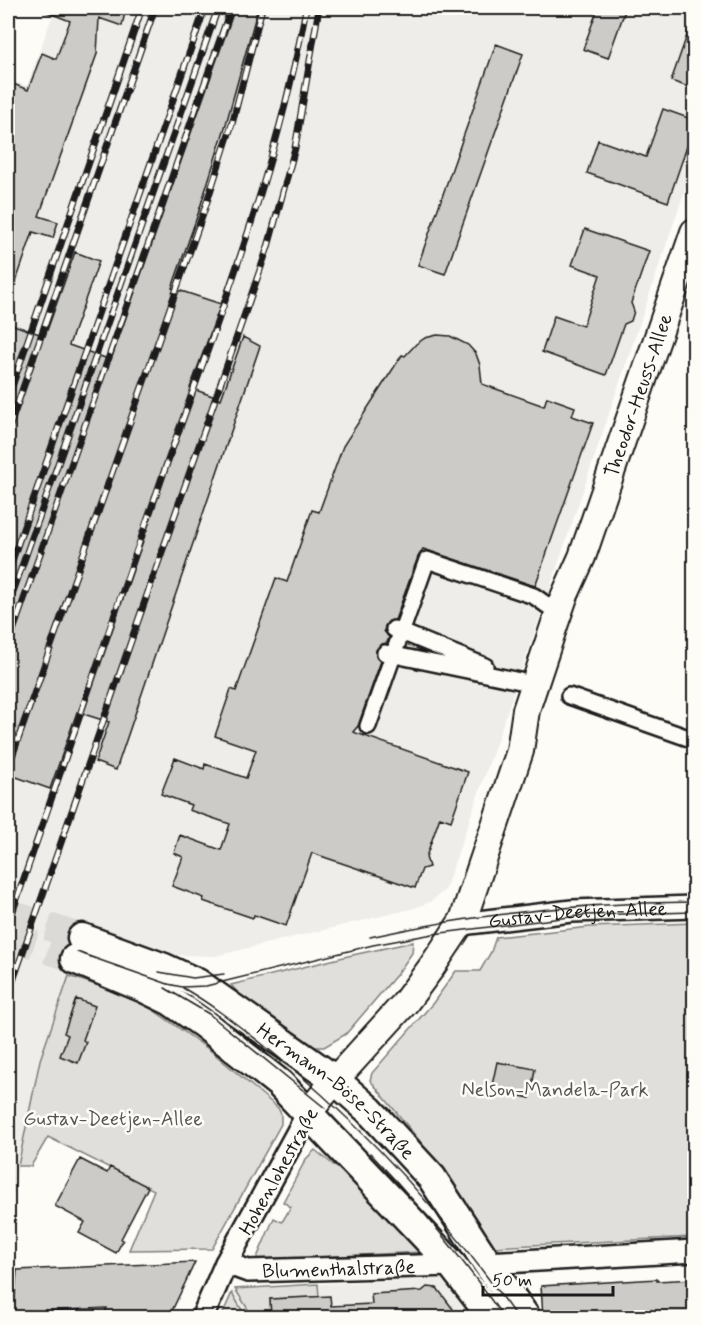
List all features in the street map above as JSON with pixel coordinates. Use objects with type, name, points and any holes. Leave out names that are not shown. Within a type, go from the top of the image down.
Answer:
[{"type":"main road","name":"Hermann-Böse-Straße","points":[[493,1317],[452,1265],[280,1084],[171,1001],[79,949],[174,972],[197,983],[334,1080],[385,1126],[432,1178],[487,1263],[526,1317]]},
{"type":"street","name":"Theodor-Heuss-Allee","points":[[460,924],[480,873],[520,751],[526,710],[558,613],[582,556],[694,232]]},
{"type":"street","name":"Theodor-Heuss-Allee","points":[[520,751],[542,715],[567,641],[575,611],[582,556]]},
{"type":"street","points":[[368,726],[389,654],[427,560],[534,596],[558,613]]},
{"type":"street","points":[[389,654],[520,681],[398,630]]},
{"type":"street","points":[[569,696],[694,740]]},
{"type":"street","name":"Gustav-Deetjen-Allee","points":[[460,924],[572,911],[694,907]]},
{"type":"street","name":"Hohenlohestraße","points":[[202,1317],[226,1263],[308,1113],[334,1080],[405,1003],[460,924]]},
{"type":"street","points":[[487,1263],[694,1251]]},
{"type":"street","name":"Blumenthalstraße","points":[[226,1263],[248,1271],[452,1265]]},
{"type":"shaded area","points":[[43,8],[694,8],[694,163],[445,890],[430,902],[415,908],[215,956],[177,955],[86,927],[40,1060],[14,1188],[8,1242],[8,80],[27,86],[53,14]]},
{"type":"shaded area","points":[[447,1278],[476,1318],[221,1318],[229,1296],[236,1288]]},
{"type":"green space","name":"Nelson-Mandela-Park","points":[[694,923],[694,1237],[493,1247],[419,1140],[370,1080],[372,1073],[433,1003],[456,971],[480,971],[491,952],[496,937],[590,927]]},
{"type":"green space","points":[[413,942],[412,953],[398,973],[346,1034],[324,1047],[312,1047],[251,1007],[231,985],[348,956]]},
{"type":"green space","points":[[69,976],[121,990],[152,1009],[211,1051],[278,1108],[281,1114],[281,1124],[212,1249],[129,1250],[154,1190],[48,1137],[31,1166],[18,1166],[40,1060]]},
{"type":"green space","points":[[315,1150],[367,1192],[423,1252],[256,1260],[274,1218],[282,1222],[291,1207],[283,1202],[306,1159]]},
{"type":"green space","points":[[8,1270],[17,1270],[13,1317],[8,1317]]},
{"type":"green space","points":[[318,1284],[319,1297],[270,1299],[271,1311],[253,1317],[235,1289]]},
{"type":"green space","points":[[232,1293],[246,1317],[221,1317]]},
{"type":"building","points":[[39,8],[126,8],[122,26],[99,18],[97,54],[39,216],[58,222],[53,238],[33,232],[10,299],[8,298],[8,92],[11,83],[28,90],[42,53],[56,59],[70,21]]},
{"type":"building","points":[[235,8],[258,8],[226,124],[172,288],[221,304],[190,388],[221,399],[243,337],[260,346],[116,770],[95,762],[109,722],[77,712],[50,789],[8,774],[8,323],[45,336],[75,252],[99,261],[69,345],[111,360]]},
{"type":"building","points":[[598,8],[626,8],[608,58],[583,49]]},
{"type":"building","points":[[692,21],[694,22],[694,89],[671,81]]},
{"type":"building","points":[[496,44],[523,54],[445,274],[418,265]]},
{"type":"building","points":[[663,109],[694,120],[694,126],[668,202],[587,173],[598,140],[646,157]]},
{"type":"building","points":[[585,229],[649,251],[631,303],[634,311],[631,321],[624,324],[606,375],[542,352],[554,316],[583,326],[600,275],[572,265]]},
{"type":"building","points":[[437,335],[450,336],[468,345],[476,354],[480,365],[482,384],[544,406],[547,397],[575,407],[572,416],[593,423],[535,586],[423,549],[395,620],[389,621],[385,626],[384,631],[389,637],[387,643],[381,644],[376,650],[376,657],[381,661],[358,726],[353,732],[468,772],[451,821],[440,817],[426,857],[429,867],[422,869],[415,888],[312,853],[286,926],[254,915],[253,918],[203,901],[204,898],[172,886],[183,857],[174,853],[180,835],[221,850],[230,824],[189,810],[191,805],[161,794],[175,758],[204,769],[205,764],[246,778],[256,750],[215,736],[231,689],[236,691],[276,578],[287,582],[312,510],[319,512],[343,446],[402,355],[405,356],[425,338]]},
{"type":"building","points":[[76,999],[95,1006],[78,1063],[60,1056],[68,1035],[64,1033]]},
{"type":"building","points":[[497,1062],[535,1069],[530,1098],[491,1090]]},
{"type":"building","points":[[80,1159],[107,1173],[110,1167],[148,1187],[116,1253],[79,1233],[85,1222],[55,1206]]},
{"type":"building","points":[[195,1262],[169,1317],[103,1317],[107,1308],[27,1312],[27,1317],[13,1317],[17,1270]]},
{"type":"building","points":[[657,1279],[657,1281],[694,1279],[694,1317],[543,1317],[541,1286]]},
{"type":"building","points":[[427,1287],[437,1288],[459,1317],[271,1317],[270,1299],[330,1296],[331,1306],[372,1304],[371,1294],[422,1291]]},
{"type":"tunnel","points":[[8,913],[82,938]]},
{"type":"tunnel","points":[[8,936],[75,959]]},
{"type":"tram line","points":[[370,937],[450,922],[531,911],[694,902]]},
{"type":"tram line","points":[[77,952],[168,984],[182,987],[206,986],[373,945],[433,934],[586,915],[694,912]]},
{"type":"tram line","points":[[159,972],[193,978],[224,974]]},
{"type":"tram line","points":[[165,988],[209,1014],[325,1108]]},
{"type":"tram line","points":[[183,988],[261,1043],[333,1104],[367,1137],[461,1243],[517,1318]]},
{"type":"tram line","points":[[370,1153],[440,1232],[504,1318]]},
{"type":"railway","points":[[8,398],[142,8]]},
{"type":"railway","points":[[8,431],[155,8]]},
{"type":"railway","points":[[8,572],[205,8]]},
{"type":"railway","points":[[8,606],[218,8]]},
{"type":"railway","points":[[8,645],[231,8]]},
{"type":"railway","points":[[8,768],[203,214],[232,124],[262,8]]},
{"type":"railway","points":[[8,925],[246,240],[280,125],[306,8]]},
{"type":"railway","points":[[8,995],[268,247],[295,148],[319,8]]}]
